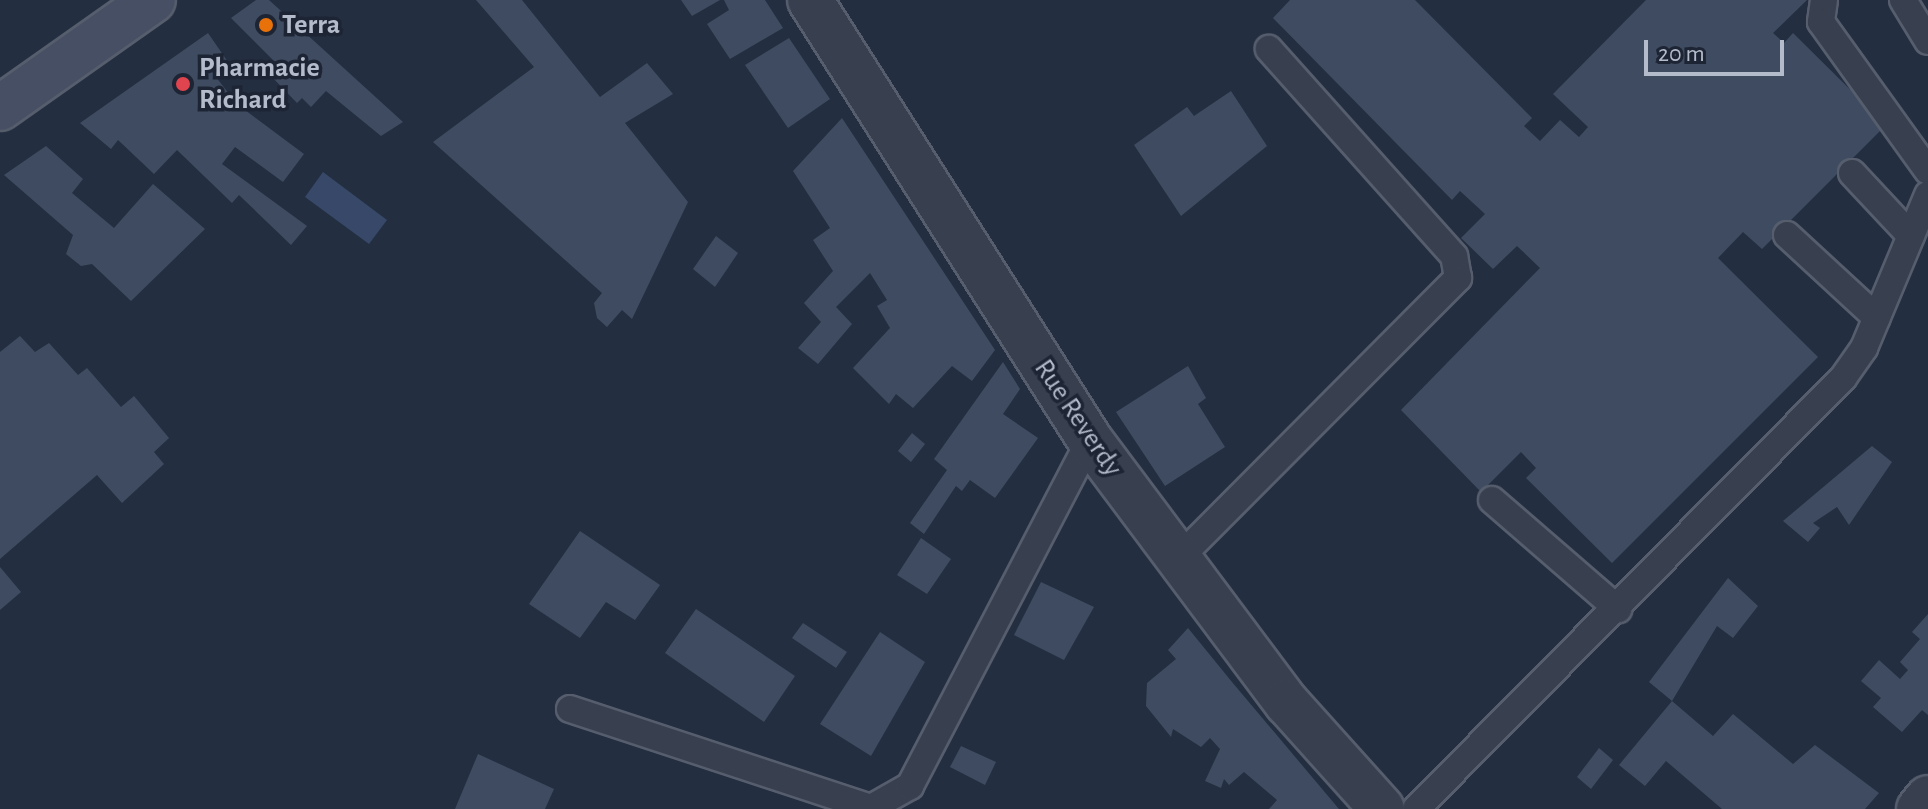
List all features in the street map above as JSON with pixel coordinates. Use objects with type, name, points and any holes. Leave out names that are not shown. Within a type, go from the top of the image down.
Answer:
[{"type":"main road","points":[[0,108],[153,0]]},
{"type":"street","name":"Rue Reverdy","points":[[810,0],[1090,440],[1287,703],[1382,809]]},
{"type":"street","points":[[1919,809],[1928,798]]},
{"type":"lane","points":[[1824,0],[1821,22],[1928,171]]},
{"type":"lane","points":[[1903,0],[1928,41]]},
{"type":"lane","points":[[1178,559],[1458,278],[1454,256],[1269,49]]},
{"type":"lane","points":[[1852,173],[1911,236]]},
{"type":"lane","points":[[1416,809],[1827,397],[1877,318],[1928,195]]},
{"type":"lane","points":[[1787,235],[1877,318]]},
{"type":"lane","points":[[570,709],[871,808],[910,786],[1090,440]]},
{"type":"lane","points":[[1492,500],[1618,609]]},
{"type":"water","points":[[323,172],[387,220],[369,244],[305,197]]},
{"type":"building","points":[[256,0],[269,0],[403,122],[381,136],[326,91],[311,107],[302,98],[297,103],[270,75],[279,66],[231,18]]},
{"type":"building","points":[[476,0],[522,0],[600,97],[647,63],[673,94],[625,123],[688,202],[632,319],[622,310],[607,327],[597,318],[594,303],[602,293],[433,142],[534,67]]},
{"type":"building","points":[[681,0],[720,0],[692,16]]},
{"type":"building","points":[[724,0],[765,0],[783,28],[730,59],[707,24],[729,10]]},
{"type":"building","points":[[1290,0],[1415,0],[1532,118],[1524,126],[1540,141],[1560,120],[1579,137],[1588,127],[1553,94],[1646,0],[1807,0],[1773,33],[1784,43],[1793,33],[1886,125],[1762,249],[1743,232],[1718,258],[1818,357],[1612,563],[1526,478],[1536,468],[1521,452],[1481,492],[1401,410],[1540,268],[1517,246],[1493,269],[1461,238],[1485,214],[1460,191],[1452,200],[1273,18]]},
{"type":"building","points":[[208,33],[228,62],[212,72],[237,104],[304,154],[283,182],[235,147],[222,164],[307,226],[291,245],[239,195],[232,203],[177,150],[154,174],[118,140],[111,149],[80,123]]},
{"type":"building","points":[[789,38],[830,99],[788,128],[745,65]]},
{"type":"building","points":[[1231,91],[1267,146],[1181,216],[1134,145],[1187,107],[1194,116]]},
{"type":"building","points":[[842,118],[995,350],[972,381],[952,366],[913,408],[896,394],[889,404],[853,368],[890,328],[877,306],[887,300],[870,273],[836,307],[852,324],[818,364],[798,348],[821,322],[804,303],[833,271],[813,240],[830,228],[793,171]]},
{"type":"building","points":[[46,146],[83,179],[72,193],[114,228],[153,184],[205,229],[131,301],[92,264],[81,266],[66,254],[73,235],[4,175]]},
{"type":"building","points":[[716,236],[738,253],[715,287],[693,269]]},
{"type":"building","points":[[20,336],[35,352],[49,343],[78,375],[87,368],[121,407],[134,396],[169,438],[154,452],[164,464],[122,503],[97,475],[0,559],[0,352]]},
{"type":"building","points":[[1003,362],[1020,389],[1003,414],[1038,438],[995,498],[970,480],[962,491],[956,486],[924,534],[910,523],[947,470],[934,459]]},
{"type":"building","points":[[1188,366],[1206,398],[1198,404],[1225,447],[1165,486],[1116,412]]},
{"type":"building","points":[[912,433],[925,444],[911,462],[898,451]]},
{"type":"building","points":[[1872,446],[1892,462],[1849,525],[1837,507],[1813,523],[1820,528],[1808,542],[1783,521]]},
{"type":"building","points":[[580,531],[660,585],[635,620],[606,602],[580,638],[529,604]]},
{"type":"building","points":[[921,538],[951,559],[927,594],[897,575]]},
{"type":"building","points":[[0,567],[21,592],[0,610]]},
{"type":"building","points":[[1728,578],[1758,606],[1733,638],[1717,626],[1672,701],[1649,682]]},
{"type":"building","points":[[1041,582],[1094,607],[1064,660],[1014,635]]},
{"type":"building","points":[[696,609],[795,676],[764,722],[665,653]]},
{"type":"building","points":[[1928,614],[1928,715],[1922,710],[1902,732],[1873,707],[1881,698],[1861,681],[1879,660],[1900,679],[1908,670],[1900,662],[1920,639],[1912,632]]},
{"type":"building","points":[[803,623],[847,652],[836,668],[792,638]]},
{"type":"building","points":[[1188,628],[1339,809],[1269,809],[1277,800],[1244,772],[1229,785],[1224,779],[1221,788],[1205,781],[1220,749],[1210,738],[1201,747],[1173,729],[1171,737],[1146,706],[1147,683],[1176,659],[1168,650]]},
{"type":"building","points":[[880,632],[925,662],[871,756],[820,724]]},
{"type":"building","points":[[1672,701],[1713,736],[1733,714],[1793,764],[1815,745],[1879,793],[1865,809],[1722,809],[1666,761],[1645,786],[1619,765]]},
{"type":"building","points":[[961,746],[996,762],[985,785],[950,767]]},
{"type":"building","points":[[1599,748],[1613,760],[1591,789],[1577,777]]},
{"type":"building","points":[[478,754],[554,789],[545,809],[455,809]]},
{"type":"place","name":"Terra","points":[[266,25]]},
{"type":"place","name":"Pharmacie Richard","points":[[183,84]]}]
